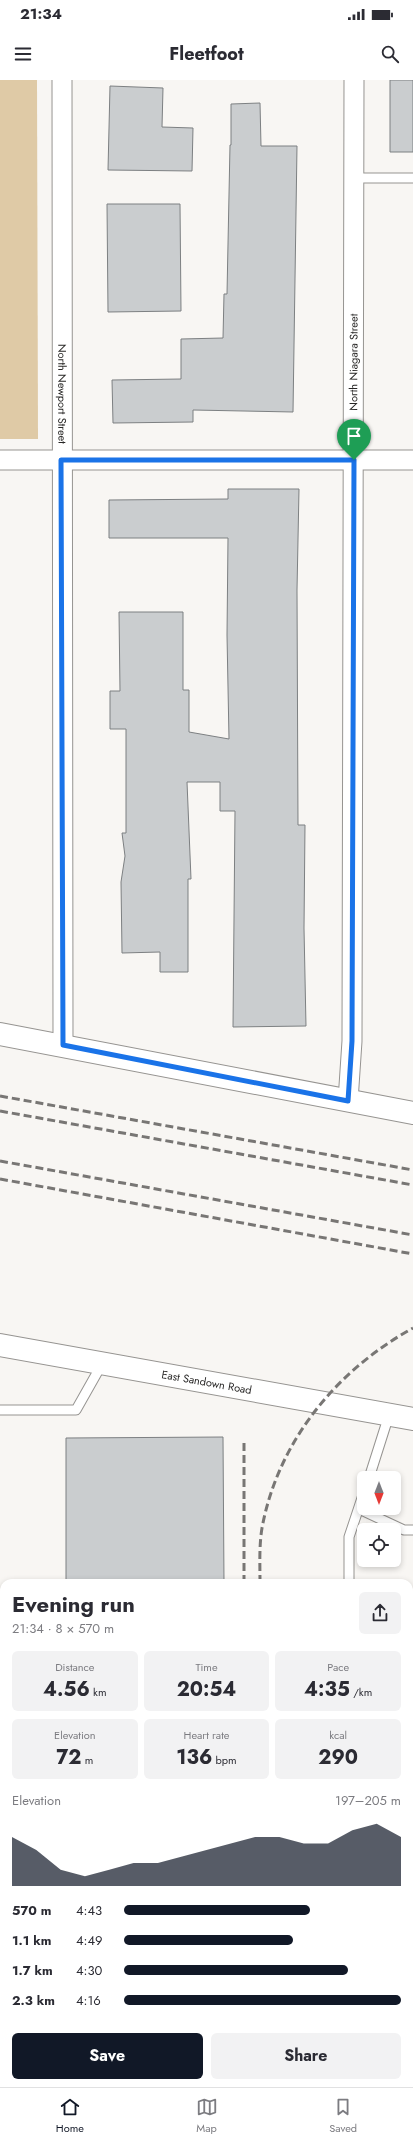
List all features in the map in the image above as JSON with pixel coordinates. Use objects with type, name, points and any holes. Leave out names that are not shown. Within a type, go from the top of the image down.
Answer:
[{"type":"street","name":"North Newport Street","points":[[62,80],[61,460],[63,1045]]},
{"type":"street","name":"North Niagara Street","points":[[348,1101],[352,1041],[354,80]]},
{"type":"street","points":[[0,460],[413,460]]},
{"type":"street","points":[[0,1034],[413,1113]]},
{"type":"street","name":"East Sandown Road","points":[[0,1345],[413,1419]]},
{"type":"lane","points":[[354,178],[413,178]]},
{"type":"lane","points":[[0,1410],[76,1410],[102,1364]]},
{"type":"lane","points":[[371,1471],[389,1415]]},
{"type":"lane","points":[[349,1579],[349,1537],[357,1515]]},
{"type":"lane","points":[[372,1515],[404,1530],[413,1530]]},
{"type":"shaded area","points":[[0,80],[37,80],[38,439],[0,439]]},
{"type":"building","points":[[390,80],[413,80],[413,152],[390,152]]},
{"type":"building","points":[[110,86],[163,88],[162,127],[193,128],[192,171],[108,170]]},
{"type":"building","points":[[260,103],[261,146],[297,146],[293,412],[193,410],[193,422],[113,423],[112,380],[181,379],[181,339],[223,338],[224,294],[227,294],[231,104]]},
{"type":"building","points":[[107,204],[180,204],[181,311],[108,312]]},
{"type":"building","points":[[228,489],[299,489],[297,590],[298,825],[305,825],[304,928],[306,1026],[233,1027],[235,811],[220,811],[220,782],[187,782],[191,879],[188,879],[188,972],[160,972],[160,952],[122,953],[121,882],[125,856],[122,833],[126,833],[126,729],[110,729],[110,691],[120,691],[119,612],[183,612],[183,690],[189,690],[189,732],[229,739],[227,635],[228,538],[109,538],[109,500],[228,499]]},
{"type":"building","points":[[223,1437],[224,1579],[66,1579],[66,1438]]},
{"type":"railway","points":[[0,1096],[413,1170]]},
{"type":"railway","points":[[0,1111],[413,1185]]},
{"type":"railway","points":[[0,1161],[413,1235]]},
{"type":"railway","points":[[0,1179],[413,1254]]},
{"type":"railway","points":[[260,1579],[261,1535],[270,1496],[282,1466],[297,1438],[315,1411],[336,1387],[385,1345],[413,1328]]},
{"type":"railway","points":[[244,1439],[244,1579]]},
{"type":"route","points":[[61,460],[354,460],[352,1041],[348,1101],[63,1045],[61,460]]}]
